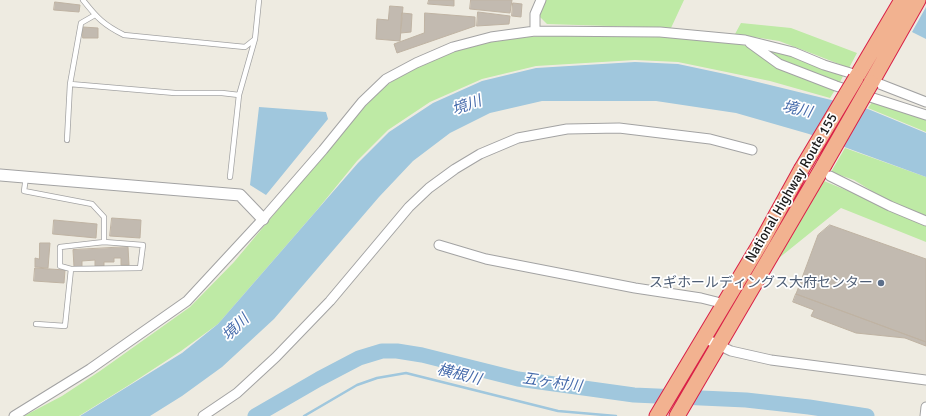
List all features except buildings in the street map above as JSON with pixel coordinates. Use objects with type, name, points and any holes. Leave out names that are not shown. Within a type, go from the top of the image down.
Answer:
[{"type":"highway","name":"National Highway Route 155","points":[[657,416],[725,304],[801,170],[902,0]]},
{"type":"highway","name":"National Highway Route 155","points":[[677,416],[719,345],[827,171],[872,81],[918,0]]},
{"type":"street","points":[[535,31],[535,14],[541,0]]},
{"type":"street","points":[[14,416],[90,369],[187,301],[263,219],[323,150],[362,102],[386,79],[416,63],[453,47],[491,38],[535,31],[660,32],[745,40],[793,52],[824,65],[857,76]]},
{"type":"street","points":[[745,40],[779,64],[836,86],[926,115]]},
{"type":"street","points":[[872,81],[926,102]]},
{"type":"street","points":[[203,416],[237,393],[276,357],[330,301],[409,207],[424,192],[455,169],[480,154],[518,138],[567,129],[619,128],[710,139],[752,150]]},
{"type":"street","points":[[827,171],[890,206],[926,221]]},
{"type":"street","points":[[0,175],[240,195],[263,219]]},
{"type":"street","points":[[439,245],[486,260],[635,288],[701,298],[725,304]]},
{"type":"street","points":[[704,338],[731,351],[771,360],[926,380]]},
{"type":"street","points":[[925,416],[926,407]]},
{"type":"lane","points":[[83,0],[94,15],[108,28],[124,35],[245,47],[255,39]]},
{"type":"lane","points":[[230,177],[239,95],[255,39],[259,0]]},
{"type":"lane","points":[[67,140],[70,84],[81,23],[94,15]]},
{"type":"lane","points":[[70,84],[175,93],[222,92],[239,95]]},
{"type":"lane","points":[[26,177],[24,191],[92,204],[104,217],[104,242]]},
{"type":"lane","points":[[104,242],[143,245],[140,268],[71,270],[60,266],[60,247],[104,242]]},
{"type":"lane","points":[[36,324],[64,326],[71,270]]},
{"type":"green space","points":[[546,0],[684,0],[671,28],[547,24],[539,16]]},
{"type":"green space","points":[[741,23],[791,28],[857,53],[849,68],[779,41],[735,34]]},
{"type":"green space","points":[[535,36],[663,36],[732,42],[750,47],[777,68],[835,90],[830,98],[770,81],[678,62],[635,60],[536,66],[482,79],[430,102],[388,130],[357,161],[317,210],[218,324],[181,351],[79,416],[24,416],[62,396],[190,307],[234,262],[359,113],[382,90],[400,75],[418,65],[443,55],[496,41]]},
{"type":"green space","points":[[764,46],[844,74],[839,84],[781,62],[763,48]]},
{"type":"green space","points":[[873,101],[926,118],[926,132],[868,108]]},
{"type":"green space","points":[[845,148],[926,177],[926,218],[893,204],[854,180],[831,172]]},
{"type":"green space","points":[[824,181],[926,223],[926,242],[841,208],[779,258]]},
{"type":"water","points":[[926,7],[926,39],[912,32]]},
{"type":"water","name":"境川","points":[[635,62],[678,64],[868,109],[926,133],[926,177],[809,134],[736,113],[656,101],[542,101],[490,113],[450,133],[413,161],[379,197],[274,319],[222,367],[182,396],[150,416],[80,416],[182,353],[218,324],[358,163],[389,132],[433,103],[482,81],[536,68]]},
{"type":"water","points":[[259,107],[326,112],[328,119],[266,195],[250,185]]},
{"type":"waterway","name":"五ヶ村川","points":[[255,416],[359,358],[382,351],[397,351],[422,355],[518,379],[634,395],[746,400],[809,407],[867,416]]},
{"type":"waterway","name":"横根川","points":[[304,416],[357,385],[377,378],[406,373],[558,411],[616,416]]},
{"type":"place","name":"スギホールディングス大府センター","points":[[881,283]]}]
